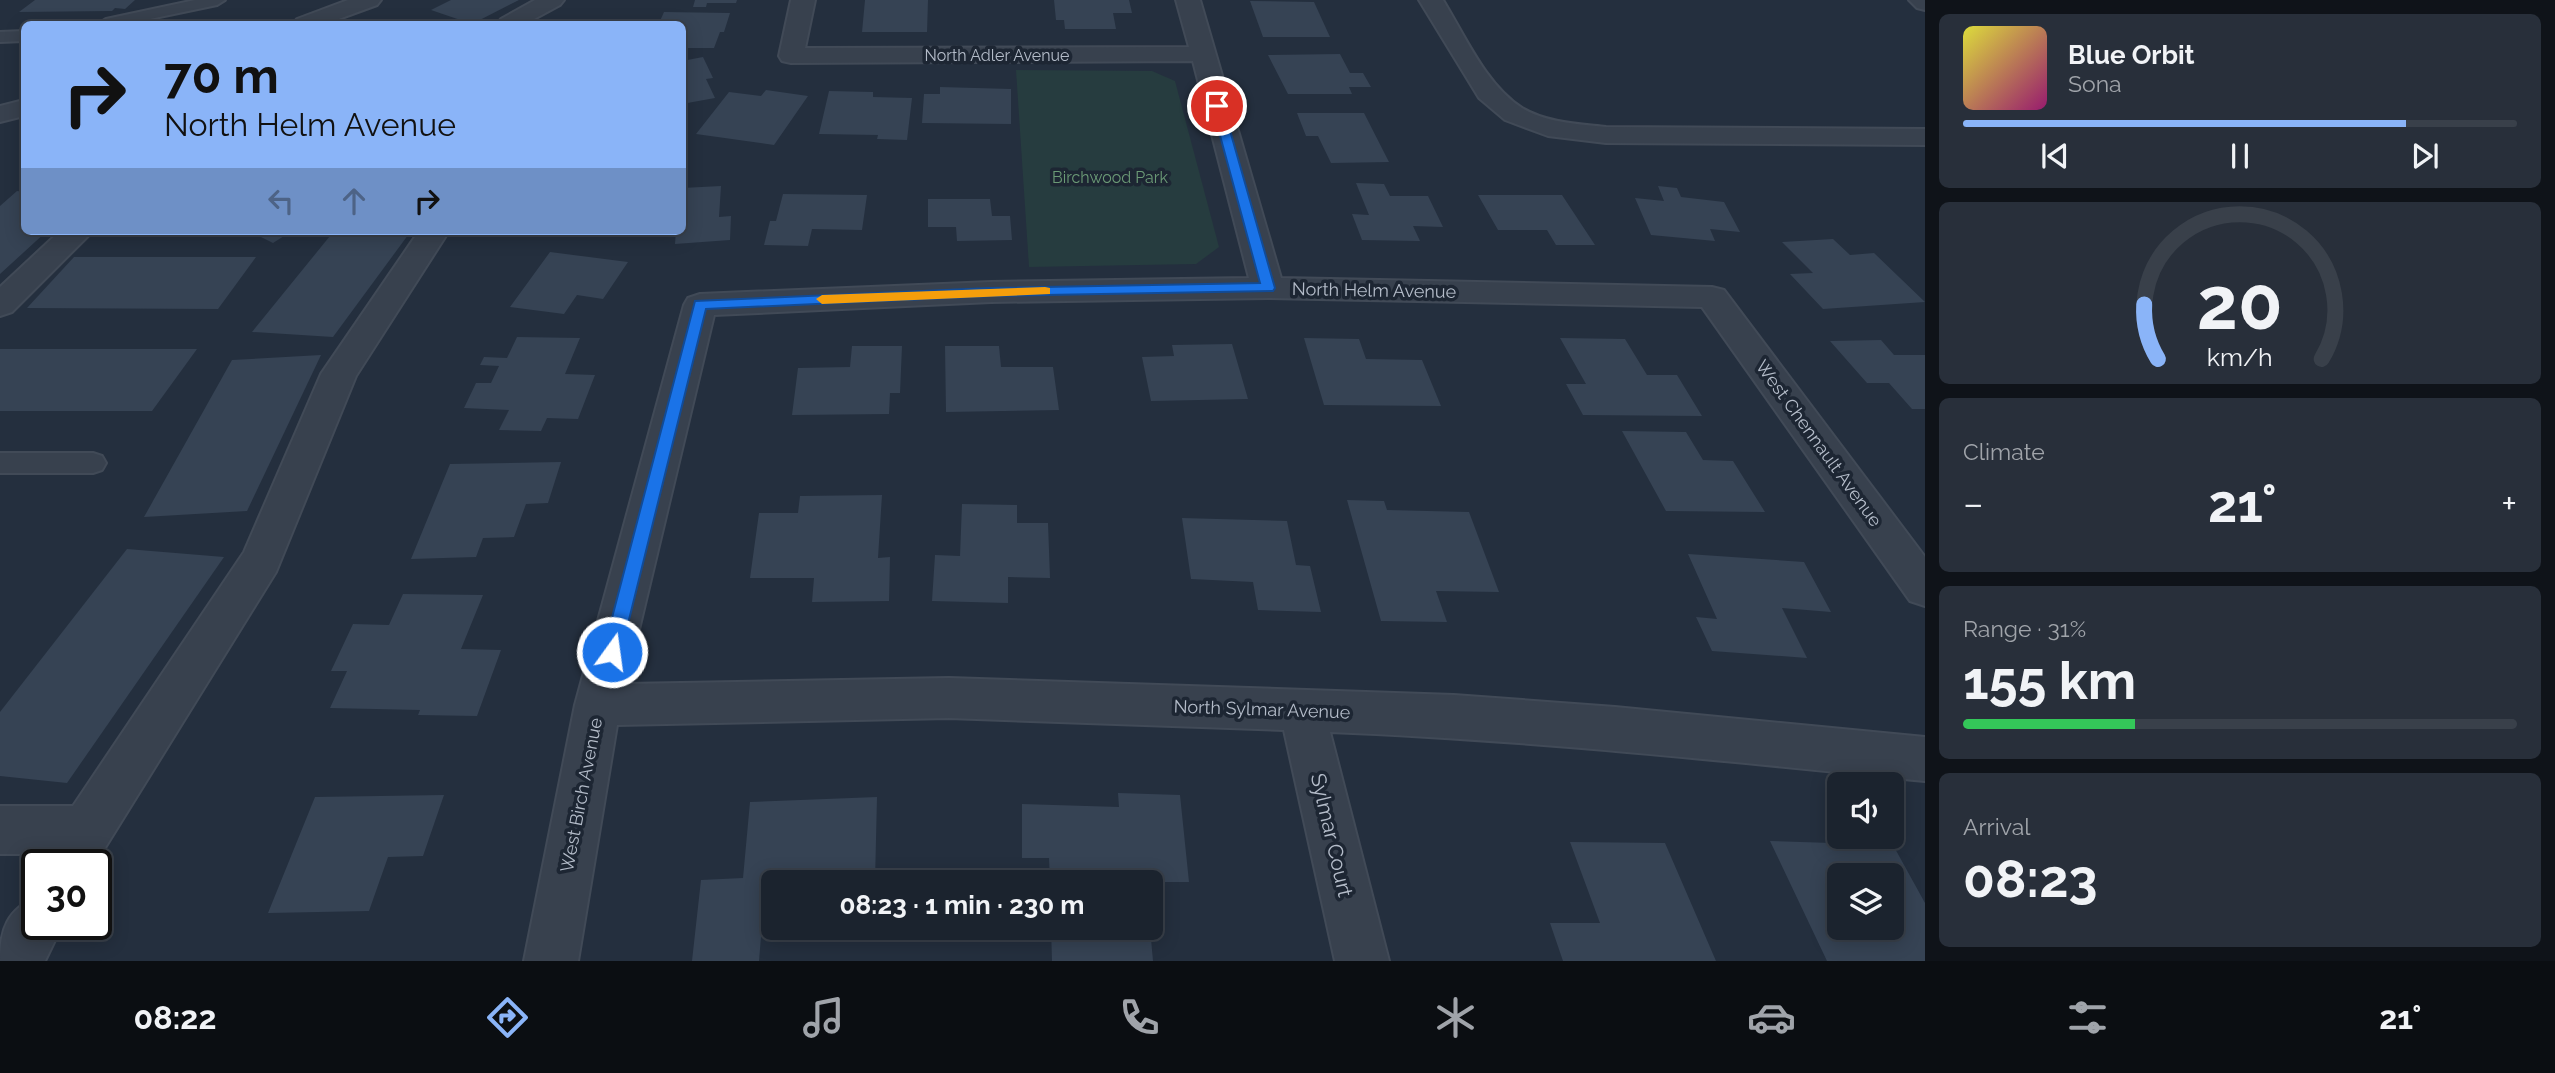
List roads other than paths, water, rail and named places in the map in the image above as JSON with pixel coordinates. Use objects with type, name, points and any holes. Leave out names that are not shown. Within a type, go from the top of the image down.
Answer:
[{"type":"street","points":[[313,21],[369,0]]},
{"type":"street","points":[[514,21],[552,0]]},
{"type":"street","name":"North Adler Avenue","points":[[803,0],[791,55],[1203,54]]},
{"type":"street","points":[[1188,0],[1268,288]]},
{"type":"street","points":[[1431,0],[1488,92],[1514,114],[1558,130],[1606,135],[1925,137]]},
{"type":"street","points":[[0,114],[21,109]]},
{"type":"street","points":[[0,305],[74,235]]},
{"type":"street","points":[[0,830],[77,847],[261,560],[339,374],[431,235]]},
{"type":"street","name":"North Helm Avenue","points":[[700,304],[991,292],[1268,288],[1712,298]]},
{"type":"street","name":"West Chennault Avenue","points":[[1712,298],[1925,589]]},
{"type":"street","name":"West Birch Avenue","points":[[551,961],[598,705],[700,304]]},
{"type":"street","name":"North Sylmar Avenue","points":[[598,705],[949,698],[1302,709],[1454,716],[1615,728],[1925,759]]},
{"type":"street","name":"Sylmar Court","points":[[1302,709],[1362,961]]},
{"type":"street","points":[[16,961],[28,940]]},
{"type":"lane","points":[[120,21],[217,0]]},
{"type":"lane","points":[[0,37],[21,36]]},
{"type":"lane","points":[[0,463],[93,463]]},
{"type":"park label","name":"Birchwood Park","points":[[1110,177]]}]
